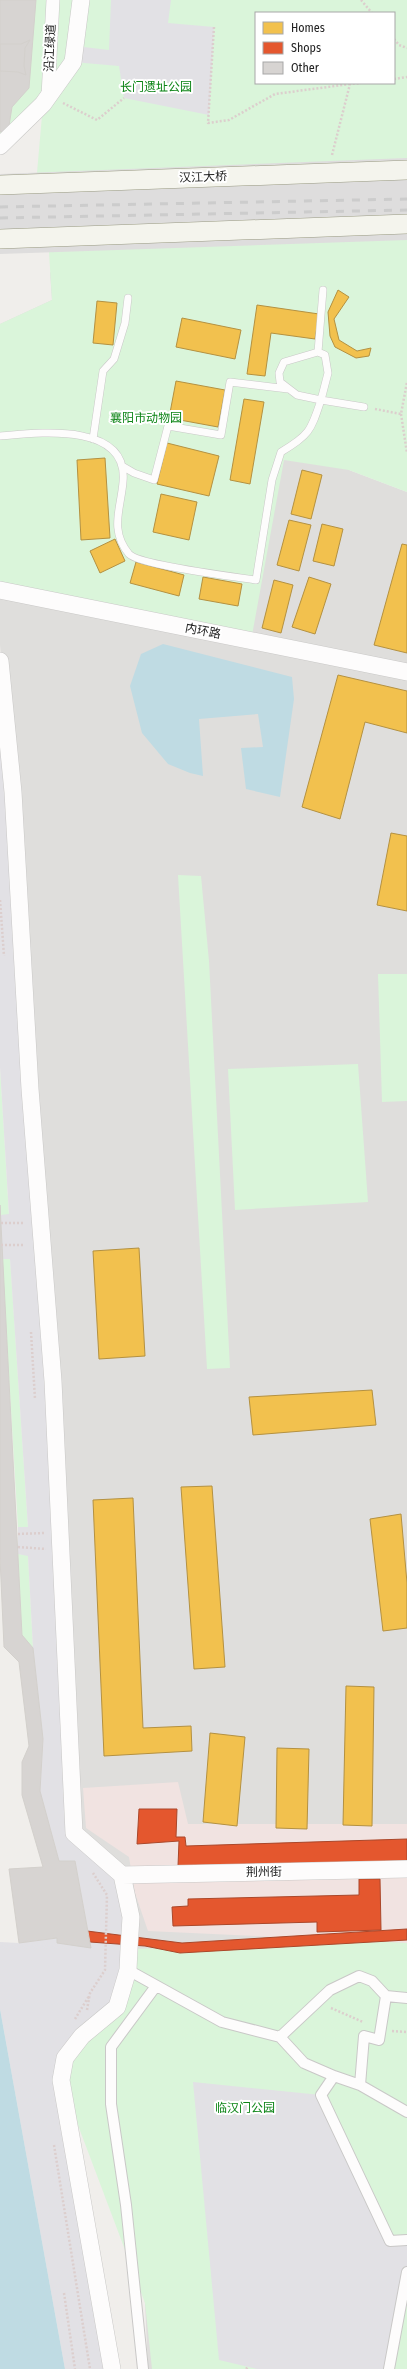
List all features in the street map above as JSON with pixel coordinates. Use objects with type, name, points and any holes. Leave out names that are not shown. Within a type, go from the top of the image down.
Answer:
[{"type":"main road","name":"汉江大桥","points":[[0,185],[407,170]]},
{"type":"main road","points":[[0,239],[407,224]]},
{"type":"street","name":"沿江绿道","points":[[48,96],[53,0]]},
{"type":"street","points":[[0,146],[48,96],[72,62],[81,0]]},
{"type":"street","name":"内环路","points":[[0,590],[407,672]]},
{"type":"street","points":[[0,661],[13,792],[30,1089],[53,1381],[74,1833],[122,1875],[131,1917],[128,1970],[116,2007],[82,2036],[65,2058],[61,2080],[112,2369]]},
{"type":"street","name":"荆州街","points":[[122,1875],[407,1869]]},
{"type":"street","points":[[128,1970],[222,2022],[280,2037],[304,2063],[360,2085],[407,2112]]},
{"type":"street","points":[[280,2037],[330,1990],[359,1976],[372,1981],[386,1996],[407,1998]]},
{"type":"street","points":[[143,2369],[126,2205],[111,2104],[110,2047],[156,1986]]},
{"type":"street","points":[[360,2085],[364,2036],[379,2040],[386,1996]]},
{"type":"street","points":[[334,2076],[321,2095],[390,2241],[407,2240]]},
{"type":"street","points":[[389,2369],[407,2272]]},
{"type":"lane","points":[[318,352],[323,290]]},
{"type":"lane","points":[[93,439],[103,371],[114,359],[125,323],[128,298]]},
{"type":"lane","points":[[0,436],[41,432],[70,432],[93,439],[113,451],[122,466],[124,481],[117,512],[119,537],[130,555],[150,562],[256,580],[272,480],[281,452],[295,443],[311,429],[321,400],[328,373],[324,355],[318,352],[284,362],[279,373],[280,382],[288,390],[297,395],[321,400],[364,407]]},
{"type":"lane","points":[[122,466],[134,474],[154,480],[168,426],[221,435],[230,382],[288,390]]},
{"type":"path","points":[[361,0],[371,12]]},
{"type":"path","points":[[214,27],[208,123],[229,120],[275,94],[350,84],[328,173]]},
{"type":"path","points":[[395,40],[399,45],[407,48]]},
{"type":"path","points":[[395,79],[407,77]]},
{"type":"path","points":[[48,96],[97,120],[124,98]]},
{"type":"path","points":[[407,382],[401,414],[407,453]]},
{"type":"path","points":[[364,407],[401,414]]},
{"type":"path","points":[[1,1223],[23,1222]]},
{"type":"path","points":[[1,1245],[24,1245]]},
{"type":"path","points":[[18,1534],[45,1533]]},
{"type":"path","points":[[18,1547],[46,1549]]},
{"type":"path","points":[[318,2001],[380,2030],[407,2032]]},
{"type":"path","points":[[64,2293],[75,2369]]},
{"type":"shaded area","points":[[111,0],[171,0],[168,23],[214,27],[209,115],[124,98],[119,66],[73,62],[75,46],[109,50]]},
{"type":"shaded area","points":[[50,272],[349,470],[407,492],[407,2369],[148,2369],[145,2303],[74,1833],[13,792],[0,645],[0,324],[52,300]]},
{"type":"shaded area","points":[[0,661],[74,1833],[122,1875],[131,1917],[122,1993],[65,2058],[110,2369],[65,2369],[0,2009],[0,1942],[19,1943],[57,1938],[57,1943],[91,1947],[75,1861],[59,1861],[40,1791],[43,1739],[33,1648],[28,1556],[18,1554],[18,1527],[28,1527],[10,1259],[2,1259],[1,1215],[9,1214],[0,1067]]},
{"type":"shaded area","points":[[178,1782],[188,1824],[407,1824],[407,1943],[148,1931],[135,1893],[129,1857],[86,1828],[83,1788]]},
{"type":"shaded area","points":[[193,2082],[321,2095],[390,2241],[407,2240],[407,2272],[389,2369],[257,2369],[219,2360]]},
{"type":"green space","name":"长门遗址公园","points":[[0,0],[407,0],[407,158],[36,184],[43,104],[0,146]]},
{"type":"green space","name":"襄阳市动物园","points":[[407,224],[407,492],[349,470],[284,460],[251,641],[0,590],[0,324],[52,300],[48,237]]},
{"type":"green space","points":[[178,875],[201,876],[209,961],[230,1368],[207,1369]]},
{"type":"green space","points":[[378,974],[407,974],[407,1101],[382,1102]]},
{"type":"green space","points":[[358,1064],[368,1202],[235,1210],[228,1069]]},
{"type":"green space","points":[[0,1067],[9,1215],[1,1215],[0,1205]]},
{"type":"green space","points":[[10,1258],[28,1527],[18,1527],[2,1259]]},
{"type":"green space","points":[[18,1554],[28,1555],[33,1648],[22,1635]]},
{"type":"green space","name":"临汉门公园","points":[[387,1942],[407,1943],[407,2369],[152,2369],[145,2303],[61,2080],[129,1949]]},
{"type":"water","points":[[163,644],[292,677],[294,699],[280,797],[246,789],[241,748],[263,747],[258,714],[199,719],[203,776],[190,773],[168,764],[142,733],[130,686],[141,654]]},
{"type":"water","points":[[0,2009],[65,2369],[0,2369]]},
{"type":"pier","points":[[407,158],[407,240],[0,254],[0,174]]},
{"type":"building: Homes","points":[[338,290],[349,297],[334,319],[339,340],[357,351],[371,348],[369,356],[356,358],[335,347],[330,336],[328,312]]},
{"type":"building: Homes","points":[[97,301],[117,303],[113,345],[93,343]]},
{"type":"building: Homes","points":[[257,305],[319,314],[315,339],[271,333],[265,376],[247,374]]},
{"type":"building: Homes","points":[[182,318],[241,330],[235,359],[176,347]]},
{"type":"building: Homes","points":[[176,381],[225,390],[218,427],[169,418]]},
{"type":"building: Homes","points":[[244,399],[264,402],[250,484],[230,480]]},
{"type":"building: Homes","points":[[167,443],[219,456],[209,496],[157,484]]},
{"type":"building: Homes","points":[[105,458],[110,538],[81,540],[77,460]]},
{"type":"building: Homes","points":[[302,470],[322,475],[311,519],[291,514]]},
{"type":"building: Homes","points":[[161,494],[197,502],[189,540],[153,532]]},
{"type":"building: Homes","points":[[289,520],[311,525],[299,571],[277,565]]},
{"type":"building: Homes","points":[[322,524],[343,529],[334,566],[313,561]]},
{"type":"building: Homes","points":[[115,539],[125,561],[100,573],[90,551]]},
{"type":"building: Homes","points":[[402,544],[407,545],[407,653],[374,645]]},
{"type":"building: Homes","points":[[136,562],[184,575],[179,596],[130,583]]},
{"type":"building: Homes","points":[[203,577],[242,584],[238,606],[199,599]]},
{"type":"building: Homes","points":[[309,577],[331,584],[315,634],[292,627]]},
{"type":"building: Homes","points":[[274,580],[293,585],[281,633],[262,628]]},
{"type":"building: Homes","points":[[338,675],[407,691],[407,733],[365,722],[340,819],[302,807]]},
{"type":"building: Homes","points":[[391,833],[407,836],[407,911],[377,905]]},
{"type":"building: Homes","points":[[139,1248],[145,1356],[99,1359],[93,1251]]},
{"type":"building: Homes","points":[[372,1390],[376,1425],[253,1435],[249,1397]]},
{"type":"building: Homes","points":[[212,1486],[225,1667],[194,1669],[181,1487]]},
{"type":"building: Homes","points":[[133,1498],[143,1728],[191,1726],[192,1751],[104,1756],[93,1500]]},
{"type":"building: Homes","points":[[401,1514],[407,1583],[407,1628],[383,1631],[370,1519]]},
{"type":"building: Homes","points":[[346,1686],[374,1687],[372,1826],[343,1825]]},
{"type":"building: Homes","points":[[210,1733],[245,1737],[237,1826],[203,1822]]},
{"type":"building: Homes","points":[[277,1748],[309,1749],[307,1829],[276,1828]]},
{"type":"building: Shops","points":[[139,1809],[177,1809],[176,1837],[185,1837],[186,1846],[407,1839],[407,1861],[178,1866],[179,1841],[137,1844]]},
{"type":"building: Shops","points":[[359,1879],[380,1879],[381,1930],[317,1932],[317,1922],[173,1926],[172,1907],[188,1906],[188,1899],[359,1895]]},
{"type":"building: Shops","points":[[407,1929],[407,1940],[180,1953],[145,1946],[90,1942],[87,1931],[182,1943]]},
{"type":"building: Other","points":[[0,0],[36,0],[29,88],[12,107],[8,132],[0,132]]},
{"type":"building: Other","points":[[30,40],[25,48],[24,66],[26,75],[18,72],[0,71],[0,44],[21,44]]},
{"type":"building: Other","points":[[0,1205],[22,1635],[33,1648],[43,1739],[40,1791],[59,1861],[75,1861],[91,1948],[57,1943],[57,1938],[19,1943],[9,1869],[43,1867],[22,1795],[22,1762],[29,1746],[19,1662],[4,1647],[0,1558]]},
{"type":"railway","points":[[0,207],[407,199]]},
{"type":"railway","points":[[0,218],[407,210]]}]
